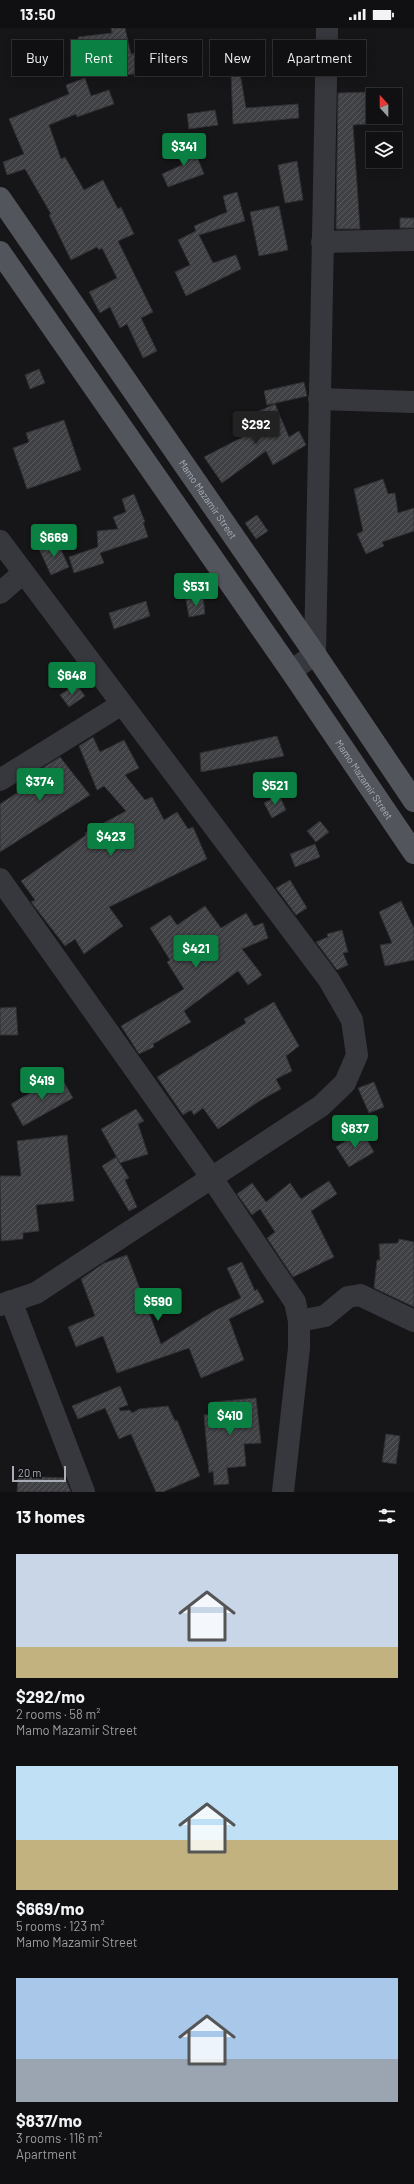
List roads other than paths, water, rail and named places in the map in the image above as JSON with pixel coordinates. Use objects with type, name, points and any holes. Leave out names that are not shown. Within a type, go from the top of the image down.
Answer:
[{"type":"main road","name":"Mamo Mazamir Street","points":[[0,198],[315,654],[414,801]]},
{"type":"main road","name":"Mamo Mazamir Street","points":[[0,252],[291,671],[414,853]]},
{"type":"street","points":[[291,671],[315,654],[327,28]]},
{"type":"street","points":[[322,242],[414,240]]},
{"type":"street","points":[[319,399],[414,402]]},
{"type":"street","points":[[0,541],[329,980],[352,1020],[357,1055],[345,1083],[322,1106],[211,1177],[36,1293],[5,1303],[84,1492]]},
{"type":"street","points":[[0,593],[23,573]]},
{"type":"street","points":[[0,780],[122,704]]},
{"type":"street","points":[[0,879],[211,1177],[295,1302],[299,1321],[299,1348],[283,1492]]},
{"type":"street","points":[[299,1321],[325,1316],[348,1296],[360,1294],[414,1321]]}]
